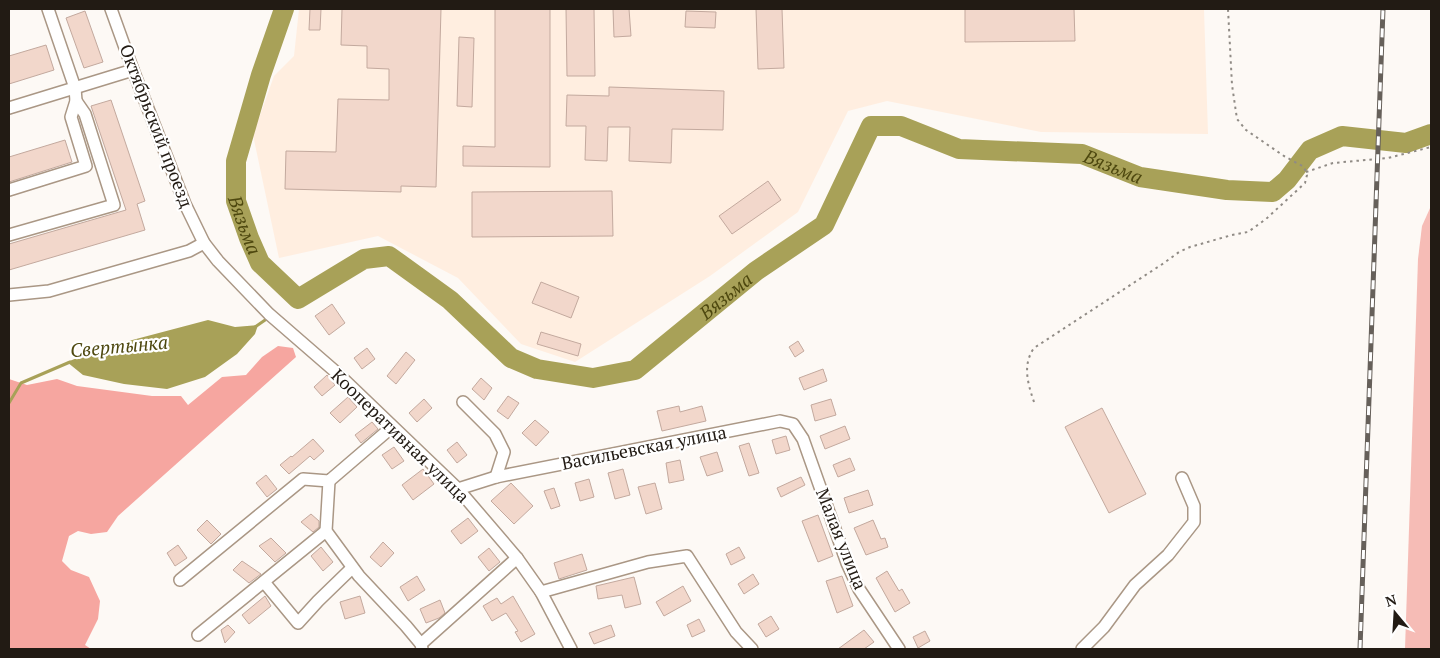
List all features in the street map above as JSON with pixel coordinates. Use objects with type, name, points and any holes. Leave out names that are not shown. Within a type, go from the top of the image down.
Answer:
[{"type":"street","points":[[9,190],[86,166],[71,117],[76,101],[75,88],[48,9]]},
{"type":"street","name":"Октябрьский проезд","points":[[111,9],[185,204],[204,243]]},
{"type":"street","points":[[9,108],[133,70]]},
{"type":"street","points":[[9,235],[114,205],[85,114],[76,101]]},
{"type":"street","points":[[9,295],[49,291],[189,252],[204,243]]},
{"type":"street","name":"Кооперативная улица","points":[[204,243],[218,261],[268,314],[337,372],[458,489],[518,558],[541,592],[571,649]]},
{"type":"street","points":[[463,402],[495,434],[504,452],[496,477]]},
{"type":"street","name":"Васильевская улица","points":[[458,489],[496,477],[780,421],[792,424]]},
{"type":"street","name":"Малая улица","points":[[792,424],[803,439],[847,563],[859,589],[899,649]]},
{"type":"street","points":[[180,580],[303,479],[329,481],[392,427]]},
{"type":"street","points":[[1082,649],[1104,627],[1135,584],[1168,555],[1194,522],[1194,506],[1182,478]]},
{"type":"street","points":[[329,481],[326,531],[352,568],[406,626],[421,646],[518,558]]},
{"type":"street","points":[[198,635],[326,531]]},
{"type":"street","points":[[541,592],[648,562],[686,556],[736,632],[752,649]]},
{"type":"street","points":[[264,582],[298,623],[352,568]]},
{"type":"path","points":[[1034,402],[1027,372],[1030,355],[1034,348],[1180,252],[1190,247],[1248,232],[1266,219],[1305,183],[1307,175],[1304,167],[1246,130],[1237,118],[1232,85],[1228,9]]},
{"type":"path","points":[[1306,172],[1333,163],[1388,158],[1431,147]]},
{"type":"shaded area","points":[[299,9],[1204,9],[1208,134],[1041,132],[887,101],[848,111],[798,212],[710,276],[575,362],[521,344],[458,278],[378,236],[279,258],[253,135],[274,76],[294,56]]},
{"type":"shaded area","points":[[1431,206],[1431,649],[1405,649],[1418,259],[1422,226]]},
{"type":"shaded area","points":[[278,346],[293,348],[296,357],[118,516],[107,532],[91,534],[78,531],[69,536],[62,561],[71,570],[89,577],[100,601],[98,619],[85,645],[91,649],[9,649],[9,379],[27,385],[57,379],[77,386],[152,396],[181,396],[188,405],[222,377],[246,375],[262,357]]},
{"type":"water","points":[[208,320],[235,327],[258,325],[255,334],[237,354],[205,377],[167,389],[124,384],[83,375],[67,362],[102,348]]},
{"type":"building","points":[[310,9],[321,9],[320,30],[309,30]]},
{"type":"building","points":[[342,9],[441,9],[436,187],[401,186],[401,192],[285,189],[286,151],[336,152],[338,99],[389,100],[389,69],[367,68],[367,46],[341,45]]},
{"type":"building","points":[[495,9],[550,9],[550,167],[463,166],[463,146],[495,147]]},
{"type":"building","points":[[566,9],[594,9],[595,76],[567,76]]},
{"type":"building","points":[[613,9],[629,9],[631,36],[614,37]]},
{"type":"building","points":[[756,9],[782,9],[784,68],[758,69]]},
{"type":"building","points":[[965,9],[1074,9],[1075,41],[965,42]]},
{"type":"building","points":[[85,11],[103,62],[84,68],[66,18]]},
{"type":"building","points":[[686,11],[716,12],[715,28],[685,27]]},
{"type":"building","points":[[459,37],[474,38],[472,107],[457,106]]},
{"type":"building","points":[[46,45],[54,70],[9,84],[9,56]]},
{"type":"building","points":[[609,87],[724,91],[723,130],[672,129],[671,163],[629,161],[630,127],[608,127],[607,161],[585,160],[586,126],[566,126],[567,95],[609,96]]},
{"type":"building","points":[[111,100],[145,201],[137,204],[145,230],[9,270],[9,244],[126,210],[91,106]]},
{"type":"building","points":[[65,140],[72,162],[9,182],[9,157]]},
{"type":"building","points":[[768,181],[781,200],[732,234],[719,216]]},
{"type":"building","points":[[612,191],[613,236],[472,237],[472,192]]},
{"type":"building","points":[[541,282],[579,297],[571,318],[532,303]]},
{"type":"building","points":[[332,304],[345,323],[329,335],[315,316]]},
{"type":"building","points":[[541,332],[581,344],[578,356],[537,344]]},
{"type":"building","points":[[798,341],[804,351],[795,357],[789,347]]},
{"type":"building","points":[[367,348],[375,359],[362,369],[354,358]]},
{"type":"building","points":[[406,352],[415,360],[396,384],[387,376]]},
{"type":"building","points":[[823,369],[827,381],[804,390],[799,378]]},
{"type":"building","points":[[327,375],[335,385],[322,396],[314,387]]},
{"type":"building","points":[[481,378],[492,388],[484,400],[472,389]]},
{"type":"building","points":[[508,396],[519,403],[508,419],[497,411]]},
{"type":"building","points":[[348,397],[357,407],[340,423],[330,413]]},
{"type":"building","points":[[424,399],[432,408],[417,422],[409,413]]},
{"type":"building","points":[[831,399],[836,415],[815,421],[811,405]]},
{"type":"building","points":[[679,406],[680,412],[702,406],[706,421],[662,431],[657,411]]},
{"type":"building","points":[[1102,408],[1146,494],[1109,513],[1065,427]]},
{"type":"building","points":[[535,420],[549,432],[536,446],[522,433]]},
{"type":"building","points":[[372,422],[378,429],[361,443],[355,435]]},
{"type":"building","points":[[845,426],[850,439],[825,449],[820,436]]},
{"type":"building","points":[[786,436],[790,450],[776,454],[772,440]]},
{"type":"building","points":[[313,439],[324,451],[314,460],[310,456],[289,474],[280,465]]},
{"type":"building","points":[[457,442],[467,455],[457,463],[447,450]]},
{"type":"building","points":[[749,443],[759,473],[749,476],[739,446]]},
{"type":"building","points":[[394,447],[404,461],[392,469],[382,455]]},
{"type":"building","points":[[717,452],[723,471],[707,476],[700,457]]},
{"type":"building","points":[[850,458],[855,470],[838,477],[833,465]]},
{"type":"building","points":[[680,460],[684,480],[669,483],[666,463]]},
{"type":"building","points":[[423,469],[434,484],[413,500],[402,485]]},
{"type":"building","points":[[623,469],[630,495],[615,499],[608,473]]},
{"type":"building","points":[[266,475],[277,489],[267,497],[256,483]]},
{"type":"building","points":[[801,477],[805,485],[781,497],[777,488]]},
{"type":"building","points":[[589,479],[594,497],[580,501],[575,483]]},
{"type":"building","points":[[511,483],[533,506],[514,524],[491,501]]},
{"type":"building","points":[[655,483],[662,509],[646,514],[638,487]]},
{"type":"building","points":[[554,488],[560,506],[551,509],[544,491]]},
{"type":"building","points":[[868,490],[873,505],[849,513],[844,498]]},
{"type":"building","points":[[311,514],[319,521],[319,527],[313,532],[301,522]]},
{"type":"building","points":[[818,515],[833,556],[818,562],[802,521]]},
{"type":"building","points":[[468,518],[478,531],[461,544],[451,531]]},
{"type":"building","points":[[207,520],[221,534],[211,544],[197,530]]},
{"type":"building","points":[[873,520],[881,539],[885,538],[888,547],[866,555],[854,528]]},
{"type":"building","points":[[271,538],[286,553],[275,562],[259,546]]},
{"type":"building","points":[[383,542],[394,553],[381,567],[370,557]]},
{"type":"building","points":[[178,545],[187,558],[175,566],[167,553]]},
{"type":"building","points":[[321,547],[333,562],[323,571],[311,556]]},
{"type":"building","points":[[739,547],[745,558],[731,565],[726,554]]},
{"type":"building","points":[[489,548],[500,562],[489,571],[478,557]]},
{"type":"building","points":[[582,554],[587,570],[559,579],[554,563]]},
{"type":"building","points":[[242,561],[261,574],[249,583],[233,570]]},
{"type":"building","points":[[887,571],[899,591],[902,589],[910,603],[895,612],[876,578]]},
{"type":"building","points":[[753,574],[759,584],[744,594],[738,584]]},
{"type":"building","points":[[417,576],[425,590],[408,601],[400,587]]},
{"type":"building","points":[[842,576],[853,606],[837,613],[826,581]]},
{"type":"building","points":[[634,577],[641,604],[625,608],[622,595],[598,599],[596,586]]},
{"type":"building","points":[[683,586],[691,601],[664,616],[656,602]]},
{"type":"building","points":[[265,596],[271,606],[249,624],[242,615]]},
{"type":"building","points":[[360,596],[365,613],[345,619],[340,602]]},
{"type":"building","points":[[513,596],[535,634],[521,642],[515,632],[518,631],[506,613],[492,621],[483,606],[497,598],[501,604]]},
{"type":"building","points":[[440,600],[445,613],[439,618],[426,623],[420,609]]},
{"type":"building","points":[[771,616],[779,629],[766,637],[758,624]]},
{"type":"building","points":[[699,619],[705,631],[692,637],[687,625]]},
{"type":"building","points":[[228,625],[235,632],[225,643],[221,630]]},
{"type":"building","points":[[611,625],[615,636],[594,644],[589,633]]},
{"type":"building","points":[[864,630],[874,642],[864,649],[838,649]]},
{"type":"building","points":[[925,631],[930,641],[918,648],[913,637]]},
{"type":"waterway","name":"Вязьма","points":[[284,9],[261,75],[236,161],[236,201],[260,263],[298,299],[364,259],[389,256],[450,300],[511,358],[537,369],[593,378],[635,370],[756,271],[824,225],[871,126],[901,126],[959,149],[1082,154],[1140,177],[1227,190],[1273,192],[1287,180],[1310,150],[1342,136],[1406,143],[1431,134]]},
{"type":"waterway","name":"Свертынка","points":[[255,327],[268,318]]},
{"type":"waterway","name":"Свертынка","points":[[9,403],[21,383],[70,362]]},
{"type":"railway","points":[[1360,649],[1383,9]]}]
